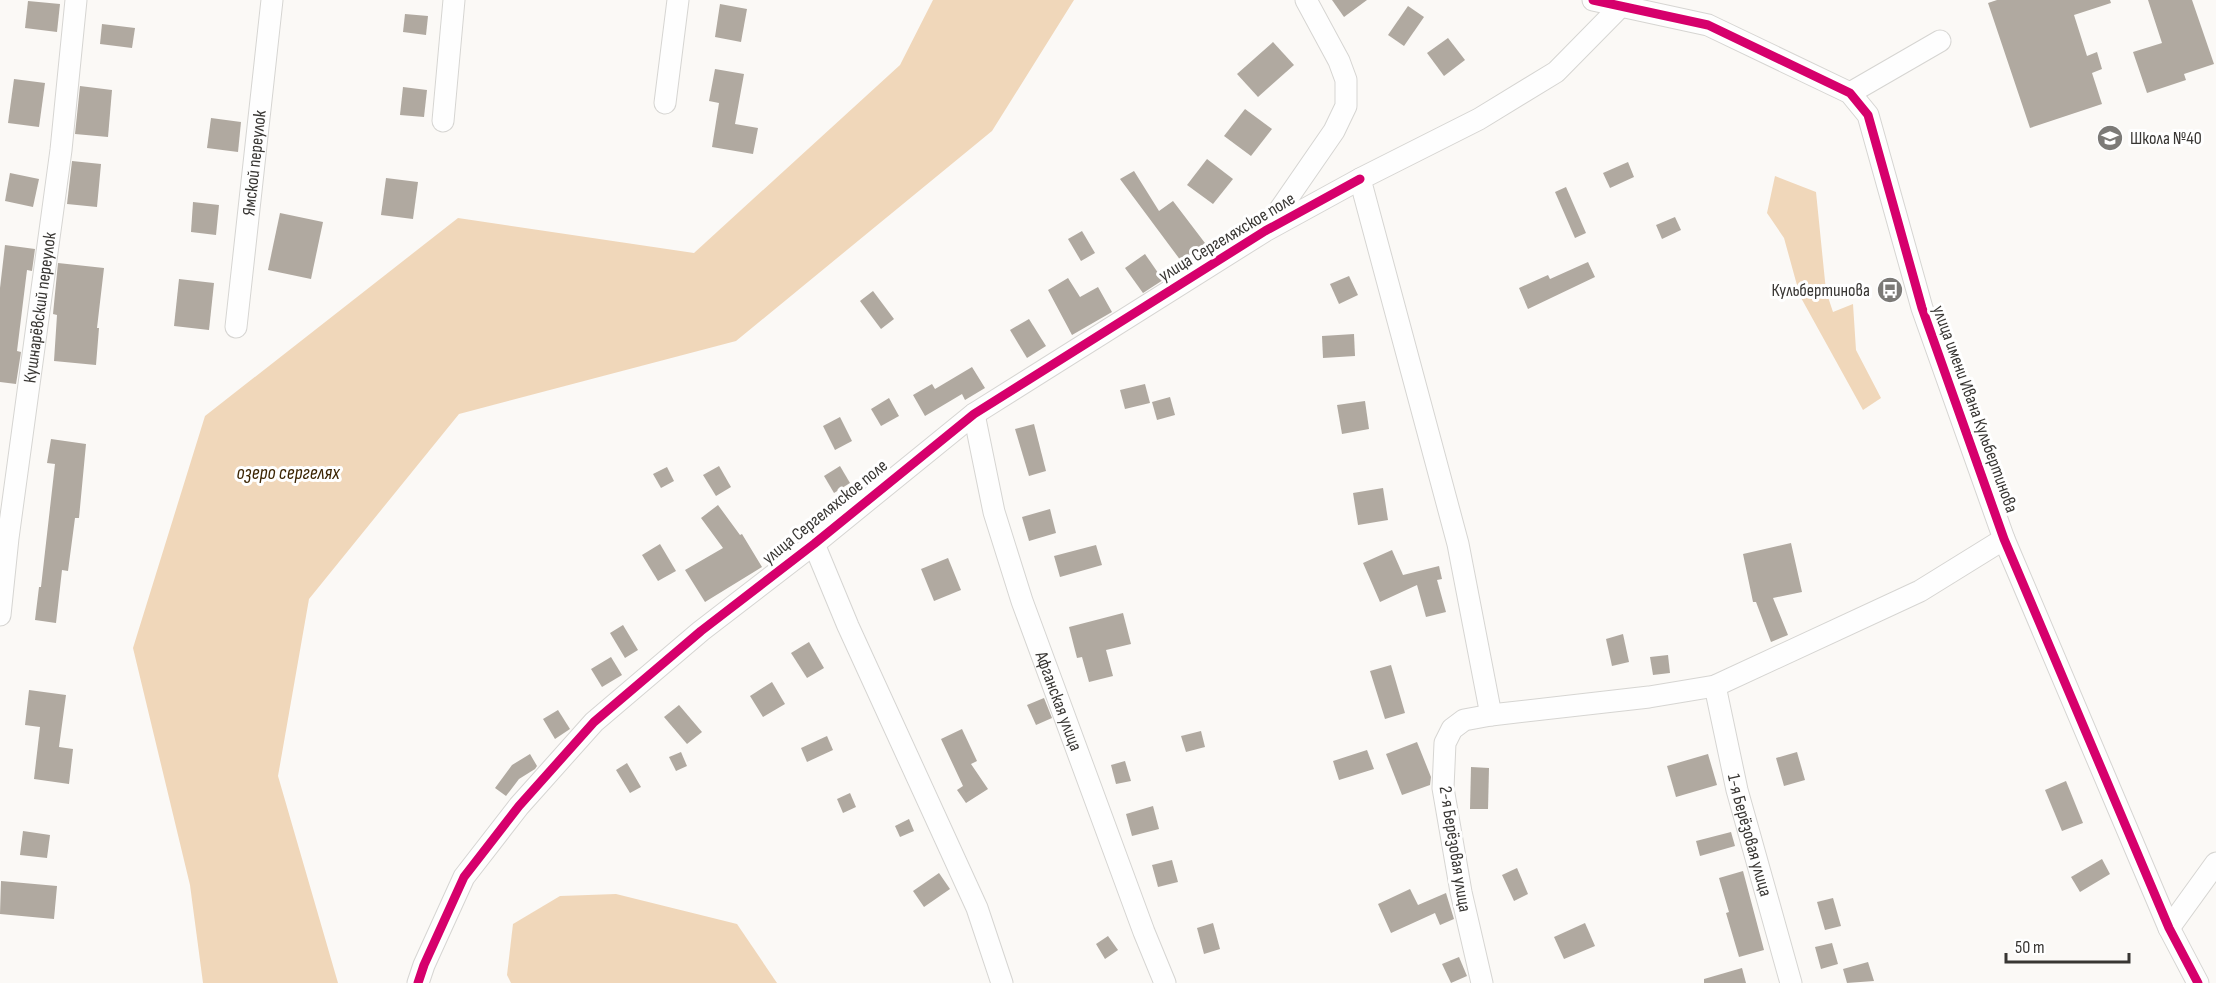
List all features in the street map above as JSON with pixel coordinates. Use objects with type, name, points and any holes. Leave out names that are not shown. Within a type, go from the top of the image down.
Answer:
[{"type":"street","name":"Кушнарёвский переулок","points":[[0,615],[8,538],[61,150],[76,0]]},
{"type":"street","name":"Ямской переулок","points":[[236,327],[273,0]]},
{"type":"street","points":[[443,120],[454,0]]},
{"type":"street","points":[[665,103],[678,0]]},
{"type":"street","points":[[1265,231],[1334,131],[1346,106],[1346,80],[1339,61],[1306,0]]},
{"type":"street","name":"улица имени Ивана Кульбертинова","points":[[1593,0],[1620,3],[1708,25],[1850,93],[1868,115],[1922,308],[2004,539],[2169,928],[2198,983]]},
{"type":"street","name":"улица Сергеляхское поле","points":[[418,983],[464,878],[519,806],[594,722],[701,631],[814,544],[974,414],[1265,231],[1360,179],[1479,119],[1556,72],[1620,3]]},
{"type":"street","points":[[1850,93],[1940,41]]},
{"type":"street","points":[[1360,179],[1458,544],[1491,715],[1649,697],[1715,686],[1920,591],[2004,539]]},
{"type":"street","name":"Афганская улица","points":[[974,414],[994,512],[1022,602],[1165,983]]},
{"type":"street","points":[[814,544],[848,626],[977,908],[1002,983]]},
{"type":"street","name":"1-я Берёзовая улица","points":[[1715,686],[1737,790],[1791,983]]},
{"type":"street","name":"2-я Берёзовая улица","points":[[1482,983],[1461,892],[1443,788],[1445,743],[1452,729],[1464,720],[1491,715]]},
{"type":"street","points":[[2169,928],[2216,863]]},
{"type":"water","name":"озеро сергелях","points":[[933,0],[1074,0],[992,131],[736,341],[459,414],[309,599],[278,776],[338,983],[203,983],[190,885],[133,648],[205,416],[458,218],[694,253],[900,65]]},
{"type":"water","points":[[1775,176],[1816,192],[1826,291],[1833,312],[1853,304],[1856,350],[1881,398],[1863,410],[1800,296],[1784,238],[1767,213]]},
{"type":"water","points":[[616,894],[737,924],[777,983],[511,983],[507,975],[513,924],[560,896]]},
{"type":"building","points":[[1332,0],[1367,0],[1344,17]]},
{"type":"building","points":[[1997,0],[2110,0],[2111,3],[2074,15],[2087,56],[2097,52],[2102,69],[2092,73],[2102,104],[2030,128],[1988,3]]},
{"type":"building","points":[[2148,0],[2192,0],[2214,64],[2184,74],[2186,80],[2147,93],[2133,52],[2162,43]]},
{"type":"building","points":[[28,1],[60,4],[57,32],[25,28]]},
{"type":"building","points":[[720,4],[747,9],[741,42],[715,37]]},
{"type":"building","points":[[1408,6],[1424,17],[1404,46],[1388,35]]},
{"type":"building","points":[[405,14],[428,16],[426,35],[403,32]]},
{"type":"building","points":[[102,24],[135,28],[132,48],[100,44]]},
{"type":"building","points":[[1448,38],[1465,60],[1444,76],[1427,53]]},
{"type":"building","points":[[1273,42],[1294,65],[1258,97],[1237,74]]},
{"type":"building","points":[[715,69],[744,74],[735,124],[758,128],[753,154],[712,147],[719,103],[709,101]]},
{"type":"building","points":[[14,79],[45,83],[39,127],[8,123]]},
{"type":"building","points":[[80,86],[112,90],[108,137],[75,134]]},
{"type":"building","points":[[403,87],[427,90],[424,117],[400,115]]},
{"type":"building","points":[[1245,109],[1272,129],[1251,156],[1224,136]]},
{"type":"building","points":[[211,118],[241,122],[238,152],[207,148]]},
{"type":"building","points":[[1207,159],[1233,179],[1213,204],[1187,185]]},
{"type":"building","points":[[72,161],[101,164],[97,207],[67,204]]},
{"type":"building","points":[[1628,162],[1634,177],[1610,188],[1603,173]]},
{"type":"building","points":[[1134,171],[1159,211],[1173,201],[1208,247],[1184,265],[1120,179]]},
{"type":"building","points":[[10,173],[39,179],[33,207],[5,201]]},
{"type":"building","points":[[386,178],[418,182],[413,219],[381,215]]},
{"type":"building","points":[[1566,187],[1586,233],[1575,238],[1555,192]]},
{"type":"building","points":[[193,202],[219,205],[216,235],[191,232]]},
{"type":"building","points":[[280,213],[323,222],[311,279],[268,270]]},
{"type":"building","points":[[1675,217],[1681,230],[1662,239],[1656,225]]},
{"type":"building","points":[[1082,231],[1095,253],[1081,261],[1068,239]]},
{"type":"building","points":[[5,245],[35,249],[32,271],[27,270],[17,351],[21,352],[16,384],[0,382],[0,288]]},
{"type":"building","points":[[1145,254],[1163,280],[1143,293],[1125,268]]},
{"type":"building","points":[[1588,262],[1595,277],[1528,309],[1519,288],[1548,275],[1550,279]]},
{"type":"building","points":[[58,263],[104,268],[97,328],[99,328],[96,365],[54,361],[57,315],[53,314]]},
{"type":"building","points":[[1349,276],[1358,295],[1339,304],[1330,284]]},
{"type":"building","points":[[1068,278],[1080,297],[1098,287],[1112,312],[1072,335],[1048,290]]},
{"type":"building","points":[[179,279],[214,283],[209,330],[174,326]]},
{"type":"building","points":[[873,291],[894,319],[881,329],[860,301]]},
{"type":"building","points":[[1029,319],[1046,346],[1027,358],[1010,330]]},
{"type":"building","points":[[1354,334],[1355,356],[1323,358],[1322,336]]},
{"type":"building","points":[[972,367],[985,388],[965,400],[962,394],[925,416],[913,395],[932,384],[935,389]]},
{"type":"building","points":[[1145,384],[1150,403],[1125,409],[1120,390]]},
{"type":"building","points":[[1170,397],[1175,415],[1157,420],[1152,402]]},
{"type":"building","points":[[889,398],[899,416],[881,426],[871,409]]},
{"type":"building","points":[[1365,401],[1369,429],[1342,434],[1337,405]]},
{"type":"building","points":[[840,417],[852,441],[835,450],[823,426]]},
{"type":"building","points":[[1034,424],[1046,471],[1029,476],[1015,429]]},
{"type":"building","points":[[51,439],[86,444],[79,518],[75,518],[68,571],[62,570],[56,623],[35,620],[55,464],[47,463]]},
{"type":"building","points":[[719,466],[731,487],[716,496],[703,475]]},
{"type":"building","points":[[840,466],[850,483],[834,493],[824,476]]},
{"type":"building","points":[[667,467],[674,481],[661,488],[653,474]]},
{"type":"building","points":[[1383,488],[1388,520],[1358,525],[1353,493]]},
{"type":"building","points":[[718,505],[740,535],[742,534],[762,567],[705,602],[685,570],[723,548],[701,518]]},
{"type":"building","points":[[1050,509],[1056,533],[1029,541],[1022,517]]},
{"type":"building","points":[[1791,543],[1802,592],[1773,598],[1788,635],[1771,642],[1756,602],[1753,602],[1743,554]]},
{"type":"building","points":[[660,544],[676,571],[658,581],[642,555]]},
{"type":"building","points":[[1096,545],[1102,565],[1060,577],[1054,556]]},
{"type":"building","points":[[1392,550],[1403,575],[1439,566],[1442,579],[1437,580],[1446,612],[1426,617],[1417,585],[1380,602],[1363,563]]},
{"type":"building","points":[[948,558],[961,590],[934,601],[921,569]]},
{"type":"building","points":[[1123,613],[1131,644],[1106,650],[1113,676],[1089,682],[1082,657],[1077,658],[1069,627]]},
{"type":"building","points":[[623,625],[638,650],[625,658],[610,633]]},
{"type":"building","points":[[1623,634],[1629,662],[1612,666],[1606,639]]},
{"type":"building","points":[[809,642],[824,668],[807,678],[791,653]]},
{"type":"building","points":[[1668,655],[1670,673],[1653,675],[1650,657]]},
{"type":"building","points":[[611,657],[622,675],[602,687],[591,669]]},
{"type":"building","points":[[1391,665],[1405,713],[1385,719],[1370,671]]},
{"type":"building","points":[[772,682],[785,704],[763,717],[750,696]]},
{"type":"building","points":[[29,690],[66,695],[59,747],[73,749],[69,784],[34,779],[40,727],[25,725]]},
{"type":"building","points":[[1044,698],[1052,718],[1036,725],[1027,705]]},
{"type":"building","points":[[679,705],[702,732],[687,744],[664,717]]},
{"type":"building","points":[[558,710],[570,729],[555,739],[543,719]]},
{"type":"building","points":[[962,729],[977,761],[971,764],[988,789],[966,803],[957,790],[963,786],[941,739]]},
{"type":"building","points":[[1201,731],[1205,747],[1186,752],[1181,736]]},
{"type":"building","points":[[827,736],[833,750],[807,762],[801,748]]},
{"type":"building","points":[[1417,742],[1431,777],[1430,785],[1402,795],[1386,754]]},
{"type":"building","points":[[1367,750],[1374,769],[1339,780],[1333,761]]},
{"type":"building","points":[[681,752],[687,766],[676,771],[669,757]]},
{"type":"building","points":[[1797,752],[1805,780],[1784,786],[1776,758]]},
{"type":"building","points":[[530,754],[537,766],[535,769],[519,779],[506,796],[495,788],[512,765]]},
{"type":"building","points":[[1708,754],[1717,785],[1676,797],[1667,766]]},
{"type":"building","points":[[1125,761],[1131,781],[1116,784],[1111,765]]},
{"type":"building","points":[[627,763],[641,787],[630,793],[616,770]]},
{"type":"building","points":[[1471,767],[1489,768],[1488,809],[1470,809]]},
{"type":"building","points":[[2066,781],[2083,823],[2062,831],[2045,790]]},
{"type":"building","points":[[850,793],[856,807],[843,813],[837,799]]},
{"type":"building","points":[[1153,806],[1159,829],[1132,836],[1126,814]]},
{"type":"building","points":[[909,819],[914,831],[900,837],[895,826]]},
{"type":"building","points":[[23,831],[50,835],[47,858],[20,855]]},
{"type":"building","points":[[1731,832],[1735,846],[1700,856],[1696,841]]},
{"type":"building","points":[[2102,859],[2110,874],[2080,892],[2071,877]]},
{"type":"building","points":[[1172,860],[1178,882],[1158,887],[1152,865]]},
{"type":"building","points":[[1517,868],[1528,894],[1514,901],[1502,875]]},
{"type":"building","points":[[1743,871],[1764,950],[1739,957],[1726,913],[1729,912],[1719,878]]},
{"type":"building","points":[[939,873],[950,889],[924,907],[913,891]]},
{"type":"building","points":[[1,881],[57,886],[54,919],[0,914]]},
{"type":"building","points":[[1410,889],[1418,905],[1446,893],[1454,919],[1440,925],[1435,913],[1391,933],[1378,904]]},
{"type":"building","points":[[1833,898],[1841,926],[1825,930],[1817,902]]},
{"type":"building","points":[[1213,923],[1220,949],[1204,954],[1197,928]]},
{"type":"building","points":[[1585,923],[1595,946],[1564,959],[1554,937]]},
{"type":"building","points":[[1108,936],[1118,950],[1105,959],[1096,944]]},
{"type":"building","points":[[1832,943],[1838,964],[1821,969],[1815,947]]},
{"type":"building","points":[[1459,957],[1467,976],[1451,983],[1442,964]]},
{"type":"building","points":[[1868,962],[1874,981],[1847,983],[1843,969]]},
{"type":"building","points":[[1742,968],[1746,983],[1704,983],[1704,979]]},
{"type":"cycle path","points":[[1593,0],[1708,25],[1850,93],[1868,115],[1922,308],[2004,539],[2169,928],[2198,983]]},
{"type":"cycle path","points":[[418,983],[464,877],[519,806],[594,722],[701,631],[814,544],[974,414],[1265,231],[1360,179]]},
{"type":"place","name":"Школа №40","points":[[2110,138]]},
{"type":"place","name":"Кульбертинова","points":[[1890,290]]}]
